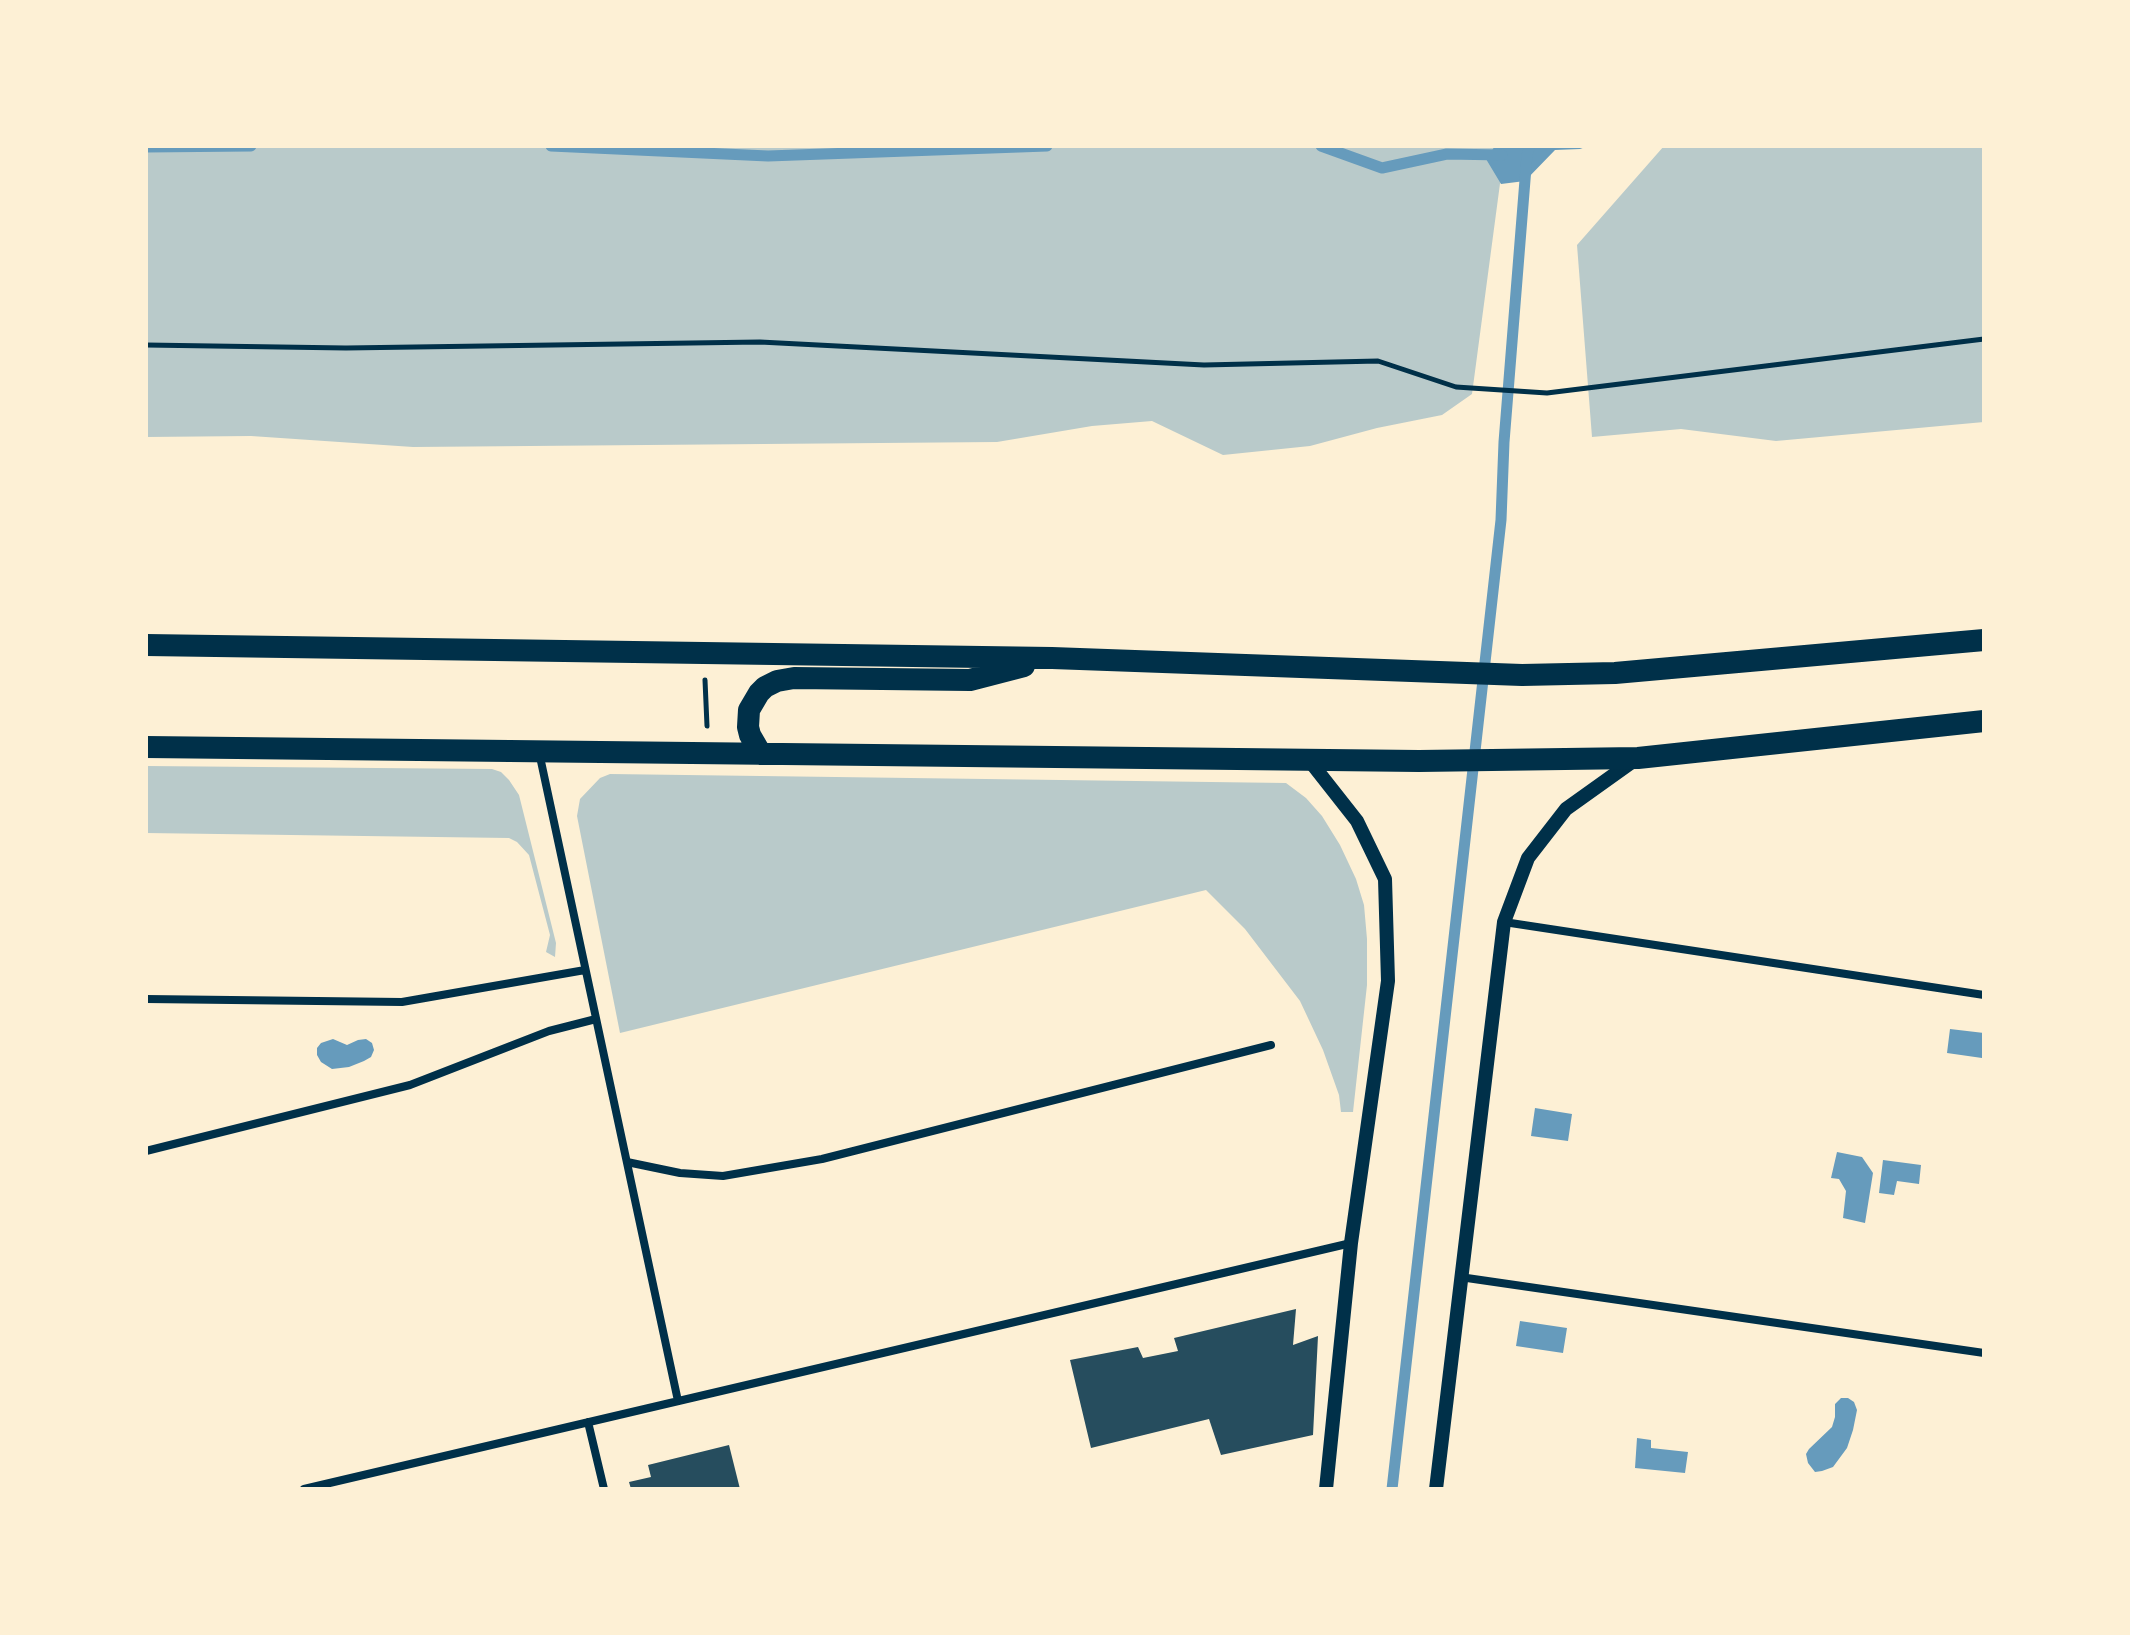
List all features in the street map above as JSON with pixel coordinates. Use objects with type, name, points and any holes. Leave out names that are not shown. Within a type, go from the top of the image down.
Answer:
[{"type":"highway","points":[[146,645],[1052,658],[1522,675],[1615,673],[1984,640]]},
{"type":"highway","points":[[761,754],[750,735],[749,710],[756,696],[777,681],[794,678],[970,680],[1052,658]]},
{"type":"highway","points":[[146,747],[708,755],[1505,760],[1638,758],[1984,721]]},
{"type":"street","points":[[538,752],[678,1401]]},
{"type":"street","points":[[1436,1489],[1504,922],[1528,858],[1566,809],[1638,758]]},
{"type":"street","points":[[1309,760],[1357,821],[1385,879],[1388,981],[1351,1243],[1326,1489]]},
{"type":"street","points":[[1504,922],[1984,995]]},
{"type":"street","points":[[146,999],[402,1002],[585,970]]},
{"type":"street","points":[[146,1151],[410,1085],[549,1031],[596,1019]]},
{"type":"street","points":[[627,1162],[680,1173],[723,1176],[822,1159],[1271,1045]]},
{"type":"street","points":[[304,1489],[1351,1243]]},
{"type":"street","points":[[1460,1277],[1984,1353]]},
{"type":"street","points":[[588,1422],[604,1489]]},
{"type":"path","points":[[146,345],[346,348],[760,342],[1204,365],[1378,361],[1456,387],[1547,393],[1984,339]]},
{"type":"path","points":[[704,654],[708,755]]},
{"type":"shaded area","points":[[146,146],[1505,146],[1472,394],[1442,415],[1310,446],[1223,455],[1152,421],[1092,426],[997,442],[413,447],[251,436],[146,437]]},
{"type":"shaded area","points":[[1664,146],[1984,146],[1984,422],[1776,441],[1681,429],[1592,437],[1577,245]]},
{"type":"shaded area","points":[[146,766],[492,769],[501,772],[519,795],[556,943],[555,957],[546,952],[550,935],[529,855],[509,838],[146,833]]},
{"type":"shaded area","points":[[610,774],[1286,783],[1306,798],[1322,816],[1340,845],[1364,905],[1367,985],[1353,1112],[1341,1112],[1339,1095],[1323,1050],[1300,1001],[1245,929],[1206,890],[620,1033],[577,816],[580,799],[600,778]]},
{"type":"water","points":[[1495,146],[1588,146],[1555,150],[1525,181],[1501,184],[1486,159]]},
{"type":"water","points":[[1950,1029],[1984,1033],[1982,1058],[1947,1053]]},
{"type":"water","points":[[333,1039],[347,1045],[366,1039],[372,1043],[374,1050],[371,1057],[364,1061],[332,1069],[321,1062],[317,1048]]},
{"type":"water","points":[[1535,1108],[1572,1114],[1568,1141],[1531,1136]]},
{"type":"water","points":[[1837,1152],[1862,1157],[1873,1173],[1865,1223],[1843,1218],[1846,1191],[1839,1179],[1831,1178]]},
{"type":"water","points":[[1883,1160],[1921,1165],[1919,1184],[1897,1181],[1894,1195],[1879,1193]]},
{"type":"water","points":[[1520,1321],[1567,1328],[1563,1353],[1516,1346]]},
{"type":"water","points":[[1841,1398],[1854,1402],[1857,1410],[1847,1448],[1833,1467],[1815,1472],[1806,1454],[1832,1427],[1835,1404]]},
{"type":"water","points":[[1637,1438],[1651,1440],[1651,1448],[1688,1452],[1685,1473],[1635,1468]]},
{"type":"building","points":[[1296,1309],[1293,1345],[1318,1336],[1313,1435],[1221,1455],[1209,1419],[1091,1448],[1070,1360],[1138,1347],[1143,1358],[1178,1351],[1174,1338]]},
{"type":"building","points":[[729,1445],[740,1489],[631,1489],[629,1482],[651,1477],[648,1465]]},
{"type":"waterway","points":[[146,147],[251,146]]},
{"type":"waterway","points":[[551,146],[768,156],[1047,146]]},
{"type":"waterway","points":[[1321,146],[1382,168],[1447,154],[1502,155]]},
{"type":"waterway","points":[[1392,1489],[1501,520],[1504,442],[1530,146]]}]
